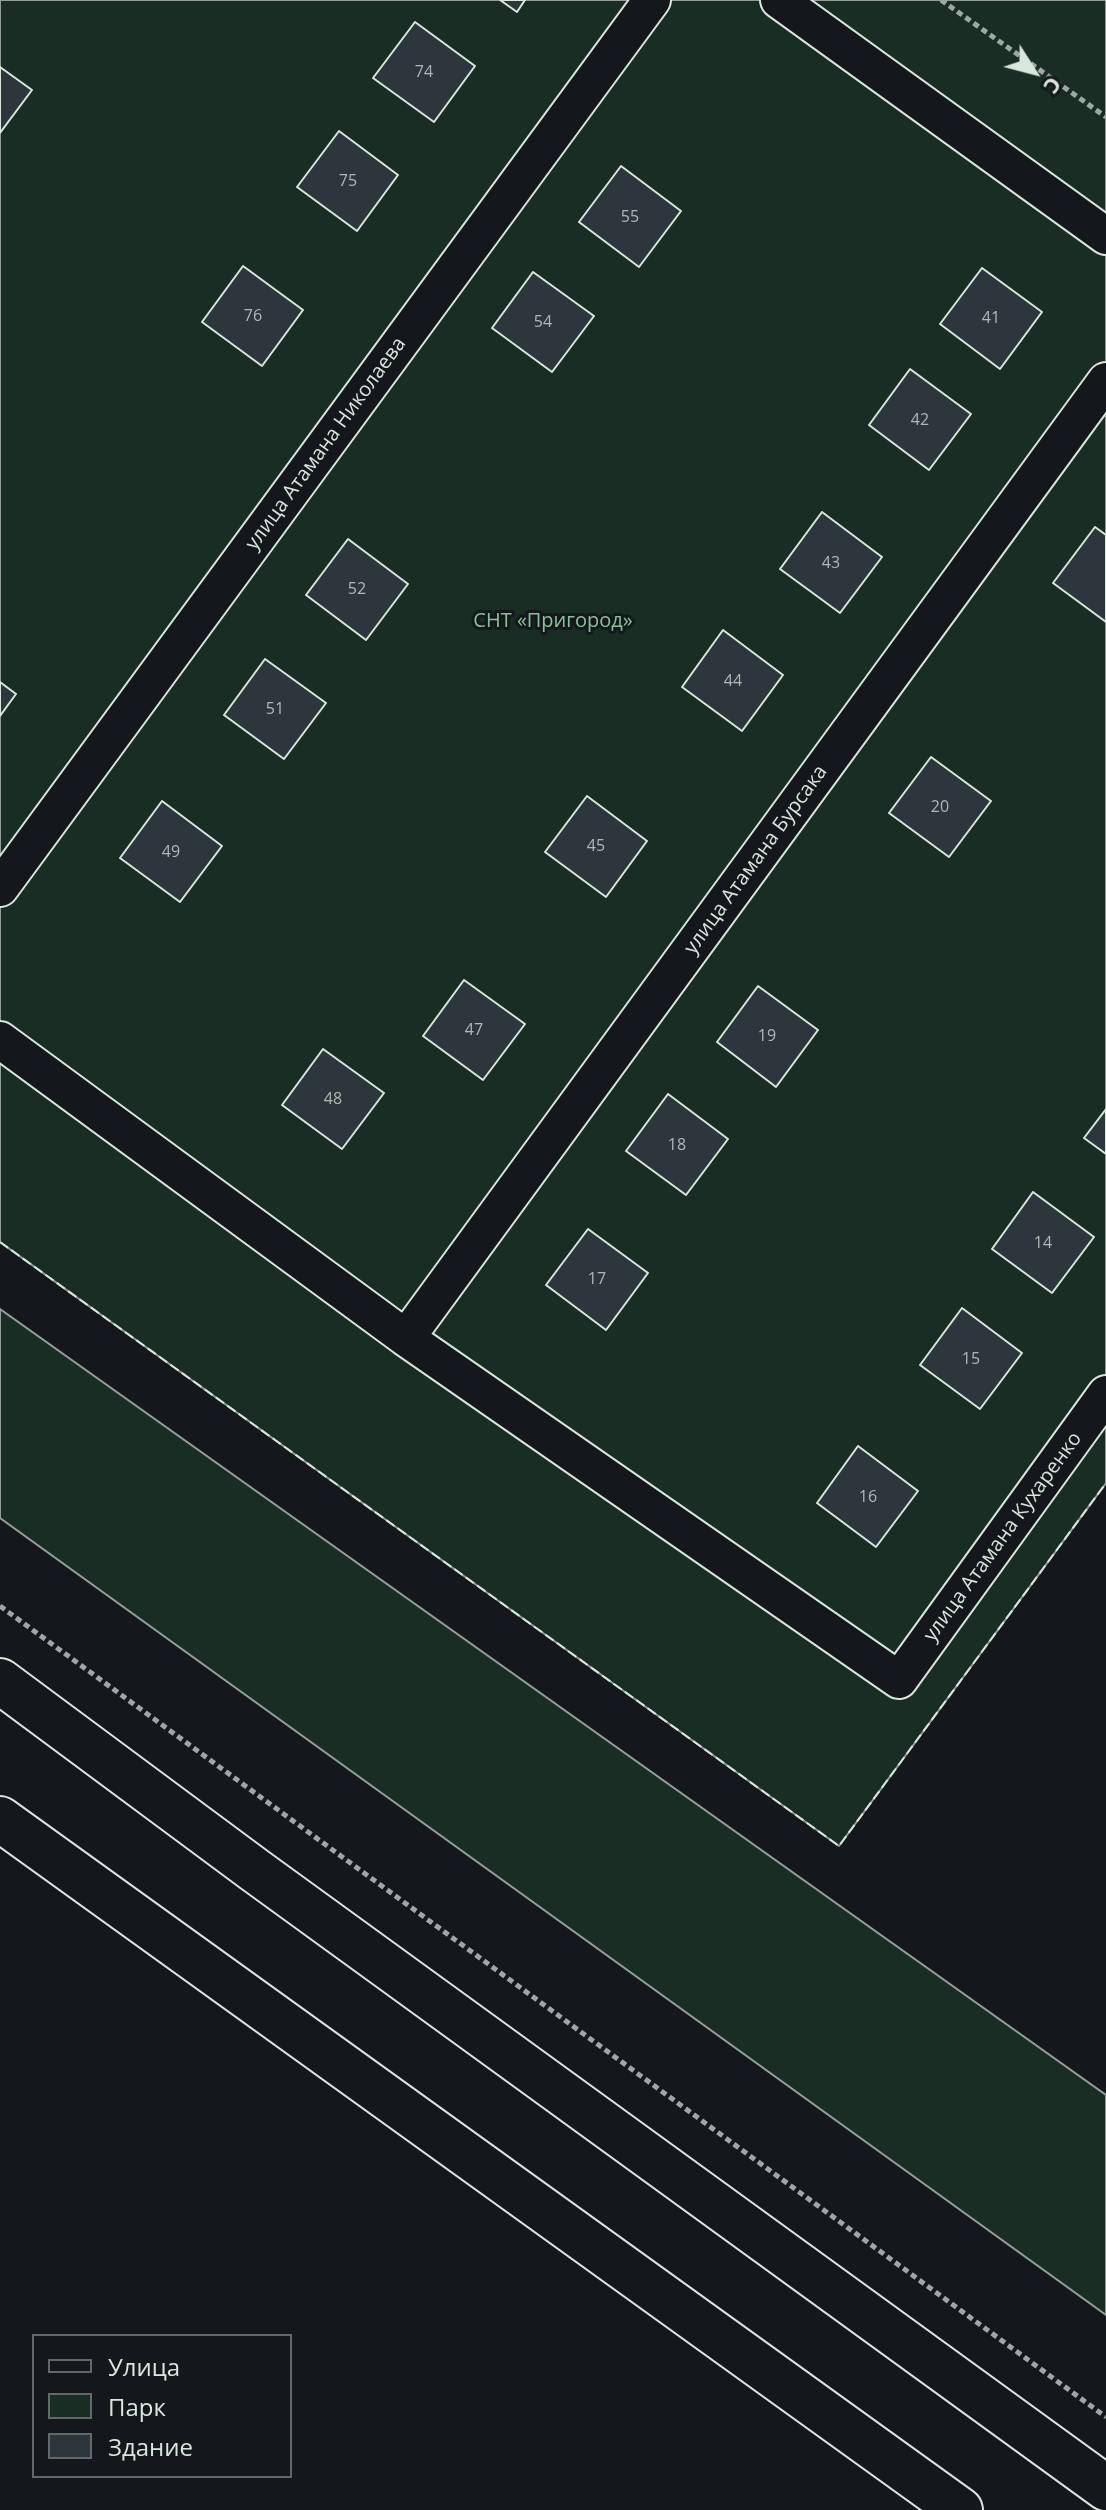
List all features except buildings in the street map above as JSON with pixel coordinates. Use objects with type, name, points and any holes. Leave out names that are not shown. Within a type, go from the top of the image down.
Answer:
[{"type":"main road","points":[[0,1681],[256,1871],[1106,2488]]},
{"type":"main road","points":[[0,1819],[960,2510]]},
{"type":"street","name":"улица Атамана Николаева","points":[[0,888],[652,0]]},
{"type":"street","points":[[779,0],[1106,236]]},
{"type":"street","name":"улица Атамана Бурсака","points":[[406,1338],[1106,381]]},
{"type":"street","points":[[0,1040],[406,1338]]},
{"type":"street","name":"улица Атамана Кухаренко","points":[[406,1338],[899,1680],[1106,1394]]},
{"type":"path","points":[[941,0],[1106,117]]},
{"type":"path","points":[[0,1606],[1106,2417]]},
{"type":"green space","name":"СНТ «Пригород»","points":[[0,0],[1106,0],[1106,1483],[839,1846],[0,1242]]},
{"type":"green space","points":[[0,1309],[1106,2095],[1106,2315],[0,1518]]},
{"type":"fence","points":[[0,1242],[839,1846],[1106,1483]]}]
